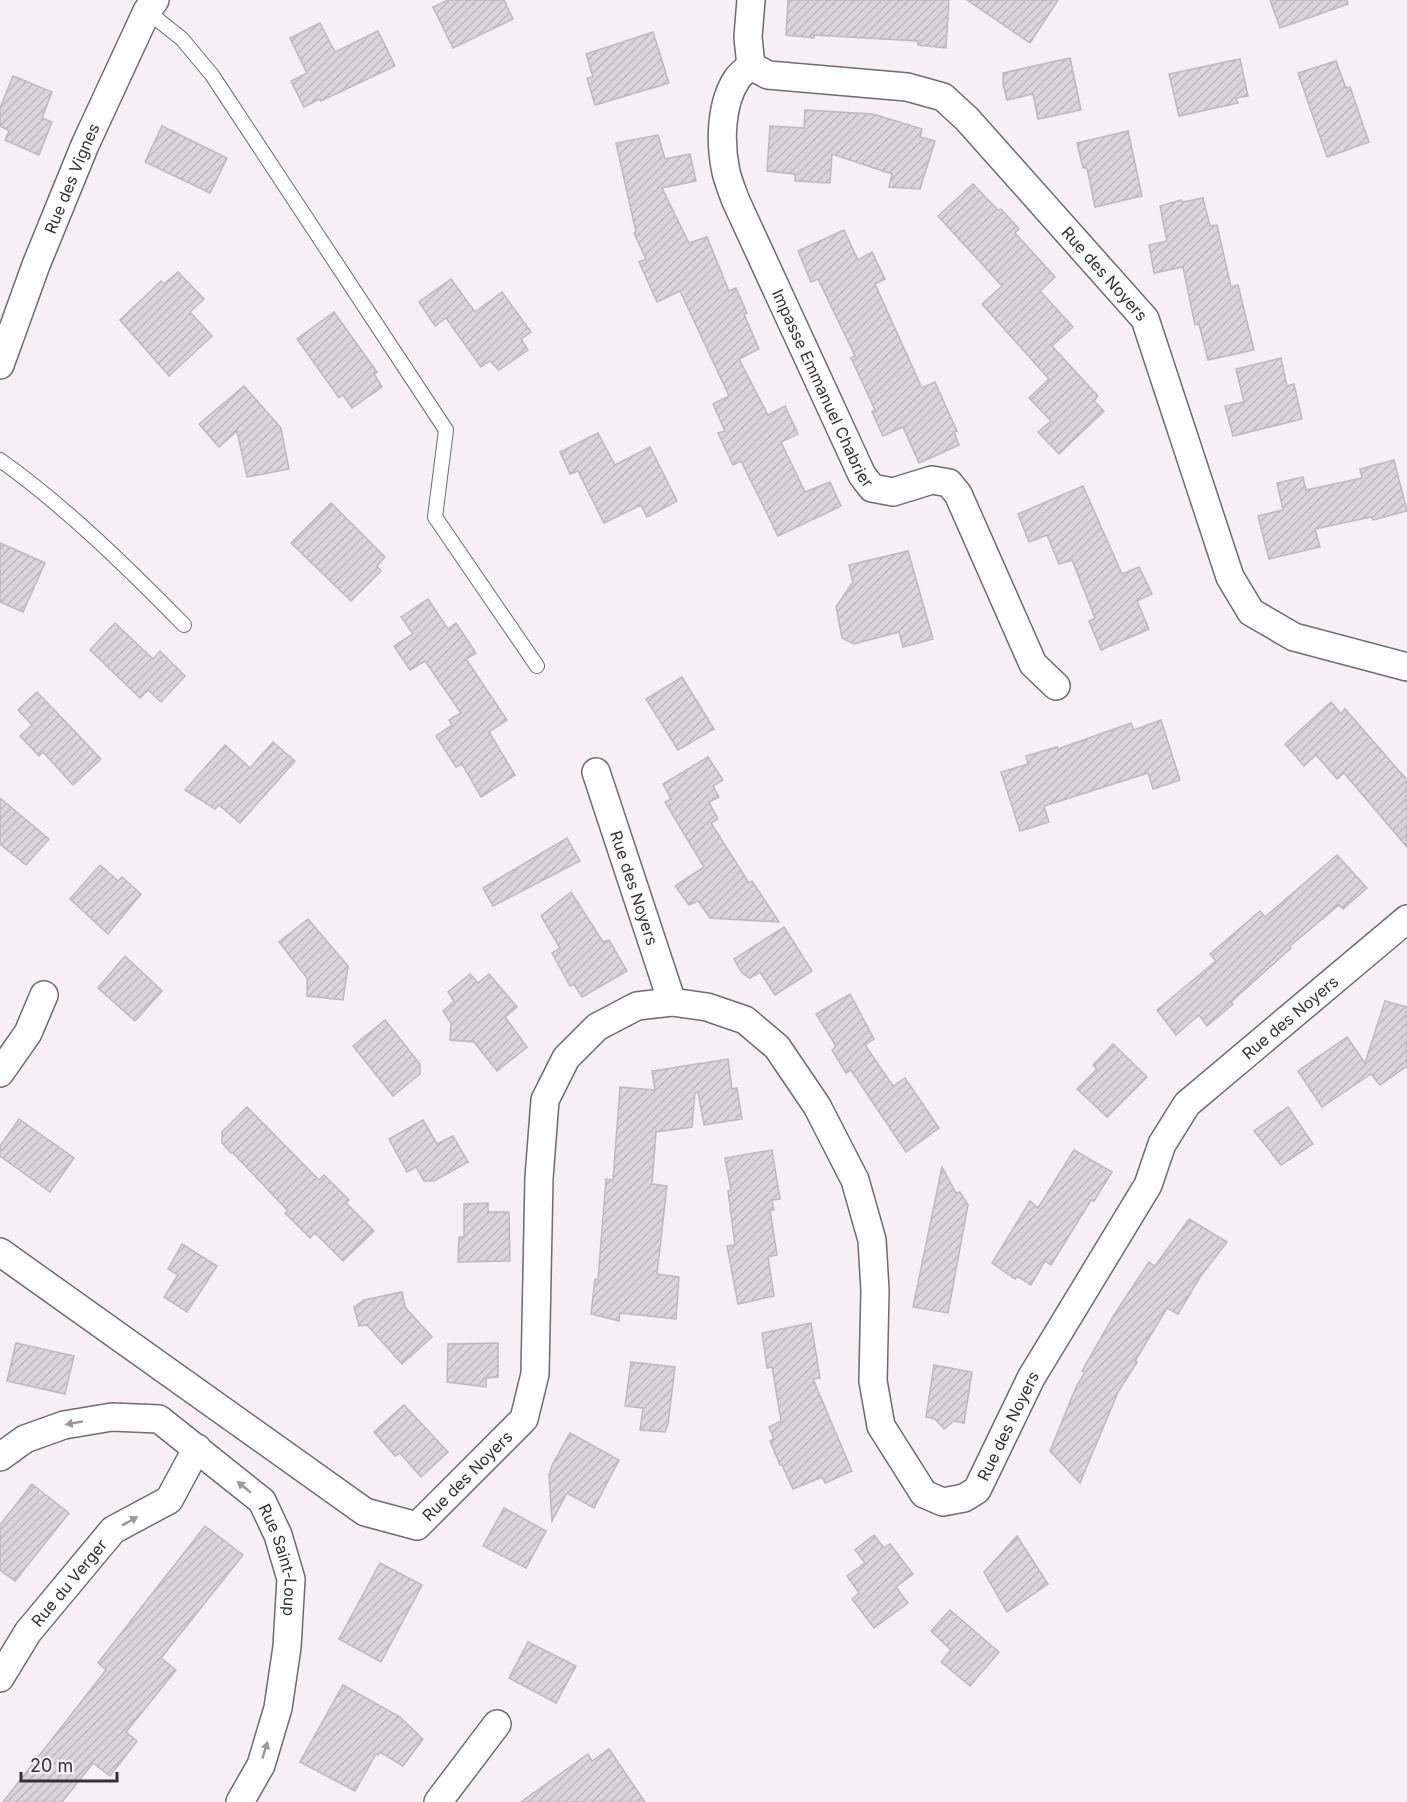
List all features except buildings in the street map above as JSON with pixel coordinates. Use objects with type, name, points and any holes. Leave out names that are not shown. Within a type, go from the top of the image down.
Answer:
[{"type":"street","points":[[751,0],[748,37],[751,66]]},
{"type":"street","name":"Rue des Vignes","points":[[0,364],[36,265],[85,145],[151,6]]},
{"type":"street","name":"Rue des Noyers","points":[[751,66],[768,75],[907,87],[943,97],[968,119],[1145,319],[1230,577],[1251,612],[1294,637],[1407,667]]},
{"type":"street","name":"Impasse Emmanuel Chabrier","points":[[751,66],[738,78],[731,91],[725,112],[723,143],[726,172],[735,199],[862,475],[872,488],[893,492],[932,480],[949,483],[958,494],[1033,664],[1056,686]]},
{"type":"street","name":"Rue des Noyers","points":[[596,772],[672,1002]]},
{"type":"street","name":"Rue des Noyers","points":[[0,1252],[365,1512],[417,1526],[524,1419],[535,1374],[539,1178],[545,1100],[566,1058],[597,1027],[637,1006],[672,1002],[707,1007],[746,1020],[777,1047],[817,1106],[855,1180],[872,1239],[875,1290],[873,1381],[881,1426],[924,1494],[943,1502],[964,1498],[976,1490],[1031,1378],[1148,1185],[1162,1144],[1186,1104],[1407,919]]},
{"type":"street","points":[[0,1073],[28,1032],[44,995]]},
{"type":"street","points":[[0,1457],[25,1439],[64,1425],[112,1417],[159,1419],[184,1382]]},
{"type":"street","name":"Rue Saint-Loup","points":[[159,1419],[262,1501],[278,1535],[291,1579],[287,1647],[278,1708],[261,1765],[240,1802]]},
{"type":"street","name":"Rue du Verger","points":[[0,1678],[28,1632],[113,1530],[169,1500],[197,1448]]},
{"type":"street","points":[[438,1802],[497,1724]]},
{"type":"lane","points":[[151,6],[212,75],[446,430],[435,517],[537,666]]},
{"type":"lane","points":[[0,460],[27,478],[131,571],[184,625]]}]
